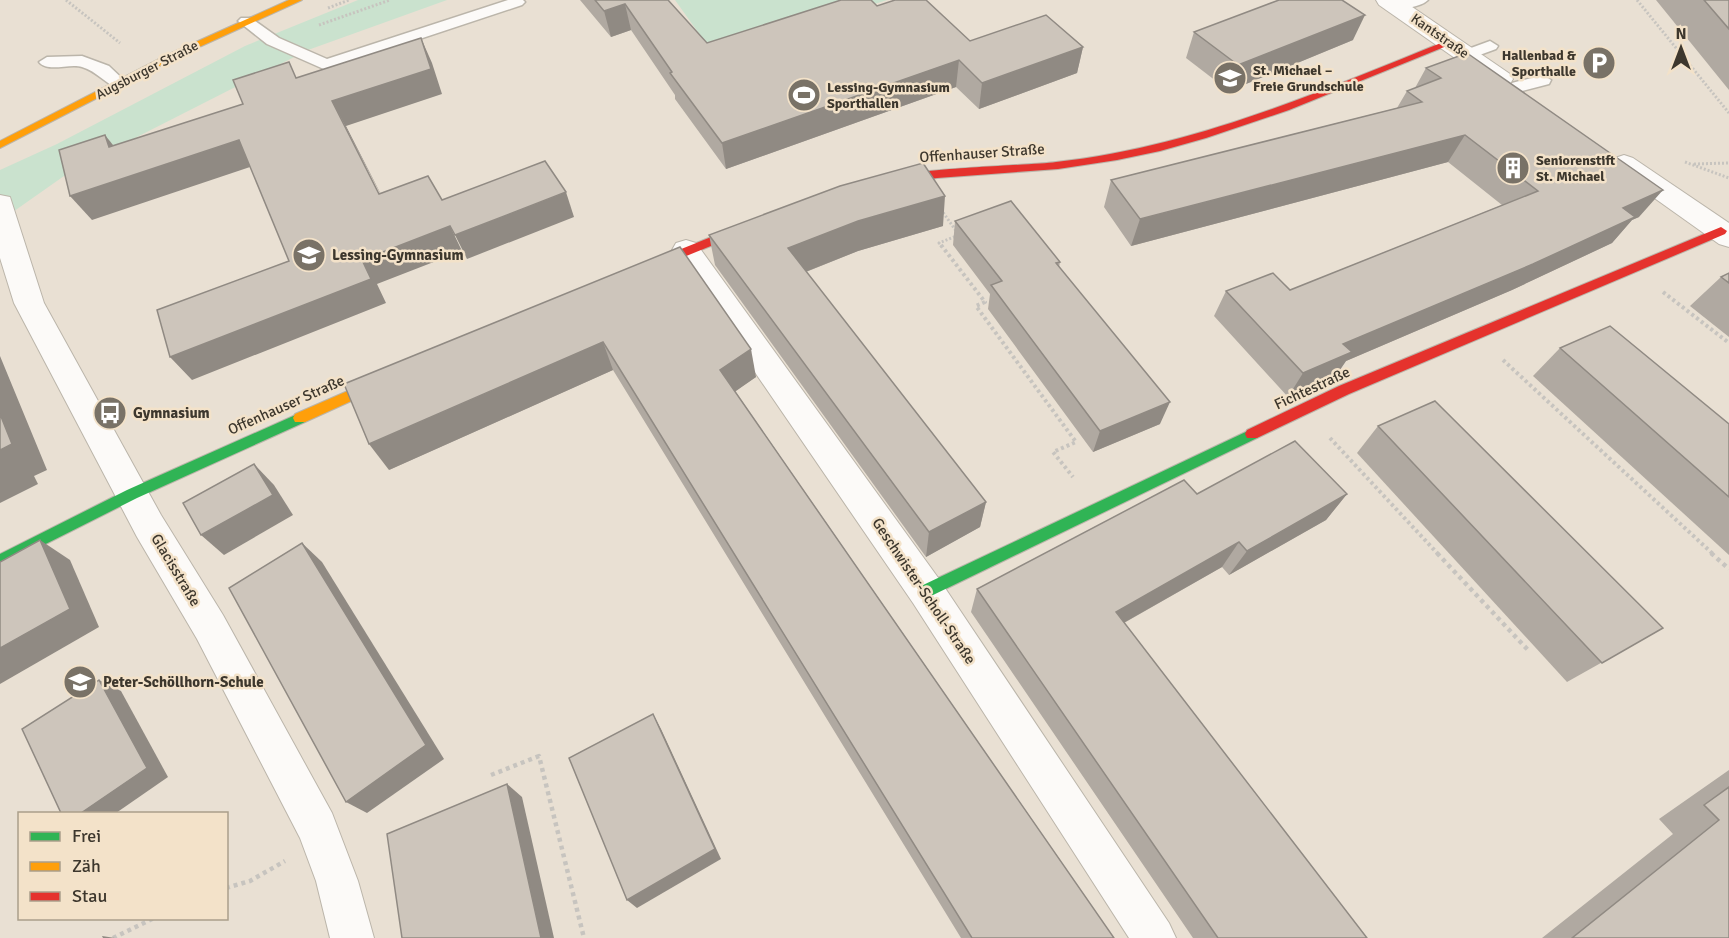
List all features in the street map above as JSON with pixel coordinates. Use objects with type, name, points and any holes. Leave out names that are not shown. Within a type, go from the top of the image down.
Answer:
[{"type":"street","name":"Augsburger Straße","points":[[0,145],[170,57],[297,0]]},
{"type":"street","name":"Kantstraße","points":[[1390,2],[1544,108]]},
{"type":"street","name":"Offenhauser Straße","points":[[868,187],[914,174],[1025,169],[1116,157],[1176,145],[1458,49]]},
{"type":"street","points":[[1603,149],[1725,234]]},
{"type":"street","name":"Glacisstraße","points":[[0,204],[1,219],[29,303],[132,494],[216,636],[322,840],[337,881],[352,938]]},
{"type":"street","points":[[632,274],[759,222]]},
{"type":"street","name":"Fichtestraße","points":[[926,591],[1304,410],[1475,334],[1633,268],[1725,234]]},
{"type":"street","name":"Geschwister-Scholl-Straße","points":[[686,250],[926,591],[1154,938]]},
{"type":"street","name":"Offenhauser Straße","points":[[0,561],[132,494],[406,371]]},
{"type":"lane","points":[[1390,2],[1420,0]]},
{"type":"lane","points":[[246,21],[273,41],[326,65],[517,2]]},
{"type":"lane","points":[[1458,49],[1490,46]]},
{"type":"lane","points":[[47,62],[82,61],[103,70],[120,84]]},
{"type":"lane","points":[[1514,88],[1543,80]]},
{"type":"path","points":[[66,0],[126,48]]},
{"type":"path","points":[[273,41],[390,0]]},
{"type":"path","points":[[1636,1],[1729,113]]},
{"type":"path","points":[[1680,161],[1729,178]]},
{"type":"path","points":[[1689,164],[1729,163]]},
{"type":"path","points":[[914,174],[927,188],[959,235],[939,243],[985,302],[976,306],[1076,442],[1053,452],[1098,508]]},
{"type":"path","points":[[1633,268],[1729,343]]},
{"type":"path","points":[[1475,334],[1729,569]]},
{"type":"path","points":[[1304,410],[1528,650]]},
{"type":"path","points":[[491,775],[539,756],[584,938]]},
{"type":"path","points":[[228,887],[250,881],[322,840]]},
{"type":"path","points":[[112,938],[150,920]]},
{"type":"green space","points":[[358,0],[447,0],[308,50],[74,169],[0,221],[0,170],[57,144],[245,46]]},
{"type":"green space","points":[[675,0],[887,0],[715,56]]},
{"type":"building","points":[[595,0],[668,0],[707,43],[841,0],[871,0],[877,6],[895,0],[926,0],[970,41],[1046,15],[1083,47],[982,83],[959,60],[722,143],[670,73],[672,72],[625,4],[604,11]]},
{"type":"building","points":[[1279,0],[1342,0],[1365,15],[1238,65],[1194,32]]},
{"type":"building","points":[[1704,0],[1729,0],[1729,29]]},
{"type":"building","points":[[421,38],[431,69],[332,101],[379,194],[428,176],[442,200],[545,161],[566,192],[455,235],[450,226],[362,260],[371,279],[170,357],[157,310],[289,261],[239,140],[70,196],[59,150],[105,135],[109,147],[243,104],[233,80],[289,62],[296,78]]},
{"type":"building","points":[[1467,53],[1663,190],[1623,208],[1635,217],[1533,264],[1343,344],[1352,352],[1303,373],[1226,291],[1273,273],[1290,290],[1538,191],[1465,135],[1140,219],[1111,180],[1422,102],[1407,91],[1441,78],[1426,68]]},
{"type":"building","points":[[923,163],[945,196],[858,221],[788,248],[986,502],[929,532],[709,235],[840,186]]},
{"type":"building","points":[[1011,201],[1060,262],[1056,263],[1170,402],[1100,431],[991,285],[1002,281],[955,221]]},
{"type":"building","points":[[680,247],[751,349],[720,370],[1114,938],[972,938],[603,342],[369,444],[344,384]]},
{"type":"building","points":[[1729,273],[1729,283],[1721,277]]},
{"type":"building","points":[[1610,326],[1729,424],[1729,497],[1560,348]]},
{"type":"building","points":[[1435,401],[1663,628],[1602,663],[1378,426]]},
{"type":"building","points":[[0,414],[12,444],[0,450]]},
{"type":"building","points":[[1295,441],[1347,494],[1247,551],[1239,542],[1116,612],[1367,938],[1218,938],[977,589],[1184,480],[1197,494]]},
{"type":"building","points":[[254,464],[273,495],[201,535],[183,503]]},
{"type":"building","points":[[40,540],[70,609],[0,648],[0,562]]},
{"type":"building","points":[[302,543],[426,745],[346,802],[229,588]]},
{"type":"building","points":[[99,680],[147,768],[82,812],[61,812],[22,729]]},
{"type":"building","points":[[653,714],[715,849],[627,900],[569,758]]},
{"type":"building","points":[[507,784],[541,938],[402,938],[387,834]]},
{"type":"building","points":[[1729,787],[1729,938],[1572,938],[1719,820],[1704,805]]},
{"type":"traffic: fast","points":[[0,561],[132,494],[300,418]]},
{"type":"traffic: fast","points":[[926,591],[1252,434]]},
{"type":"traffic: slow","points":[[0,145],[170,57],[297,0]]},
{"type":"traffic: slow","points":[[300,418],[389,378]]},
{"type":"traffic: jam","points":[[886,182],[937,174],[1058,166],[1160,148],[1244,123],[1449,43]]},
{"type":"traffic: jam","points":[[643,269],[751,225]]},
{"type":"traffic: jam","points":[[1252,434],[1344,390],[1721,231]]},
{"type":"place","name":"Hallenbad & Sporthalle","points":[[1599,63]]},
{"type":"place","name":"St. Michael – Freie Grundschule","points":[[1230,78]]},
{"type":"place","name":"Lessing-Gymnasium Sporthallen","points":[[804,95]]},
{"type":"place","name":"Seniorenstift St. Michael","points":[[1513,168]]},
{"type":"place","name":"Lessing-Gymnasium","points":[[309,255]]},
{"type":"place","name":"Gymnasium","points":[[110,413]]},
{"type":"place","name":"Peter-Schöllhorn-Schule","points":[[80,682]]}]
